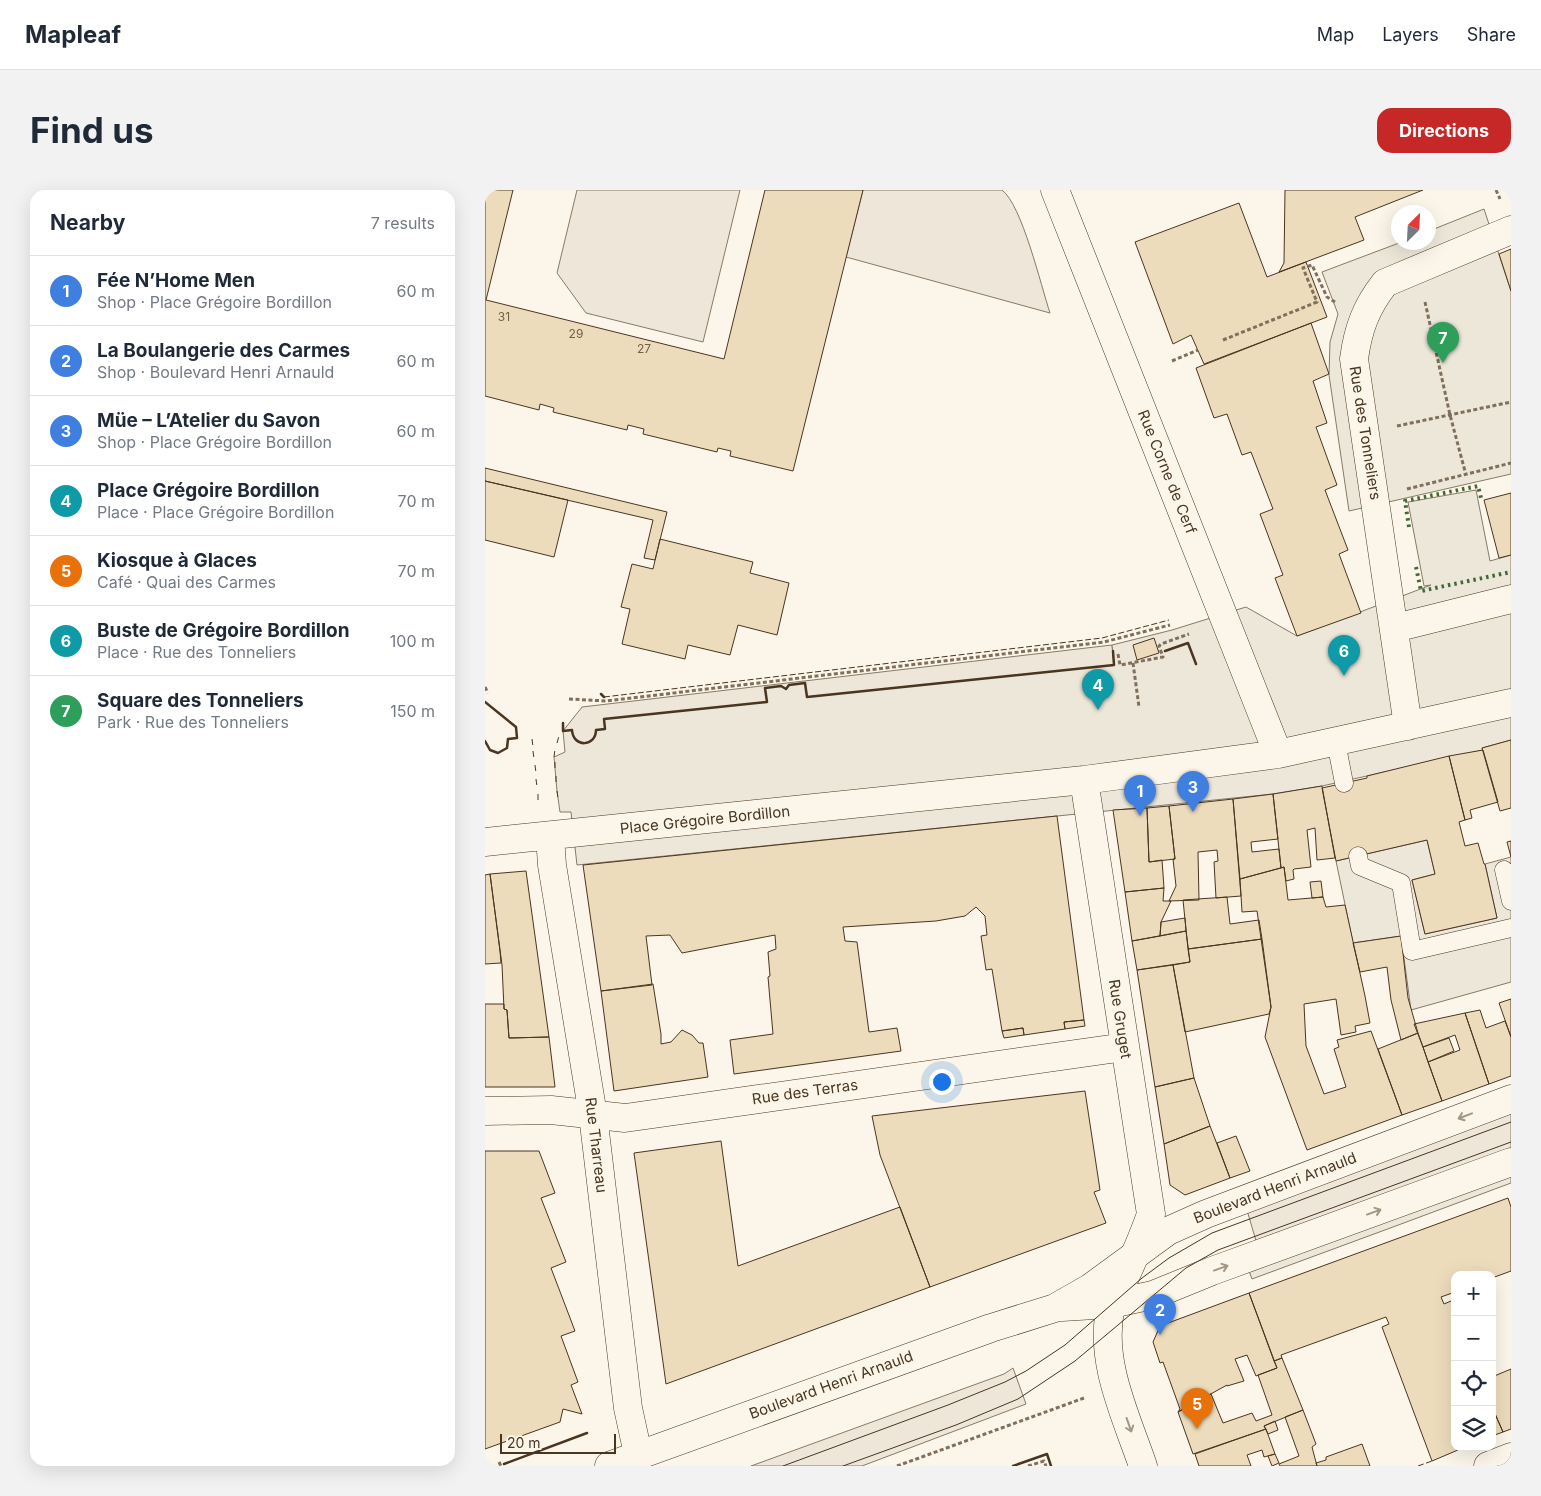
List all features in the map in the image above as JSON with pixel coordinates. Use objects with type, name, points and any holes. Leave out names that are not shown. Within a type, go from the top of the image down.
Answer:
[{"type":"street","name":"Rue Corne de Cerf","points":[[1055,190],[1278,754]]},
{"type":"street","name":"Rue des Tonneliers","points":[[1408,726],[1354,359],[1357,341],[1372,299],[1385,283],[1511,230]]},
{"type":"street","points":[[1395,628],[1511,599]]},
{"type":"street","name":"Place Grégoire Bordillon","points":[[485,842],[1084,780],[1278,754],[1511,703]]},
{"type":"street","name":"Rue Gruget","points":[[1084,780],[1151,1214],[1145,1234],[1111,1304],[1107,1335],[1108,1350],[1116,1384],[1143,1466]]},
{"type":"street","name":"Rue Tharreau","points":[[550,836],[552,865],[593,1115],[628,1408],[639,1454]]},
{"type":"street","name":"Rue des Terras","points":[[485,1111],[551,1110],[625,1118],[1125,1047]]},
{"type":"street","name":"Boulevard Henri Arnauld","points":[[609,1466],[982,1332],[1055,1308],[1090,1288],[1168,1231],[1206,1214],[1511,1099]]},
{"type":"street","name":"Boulevard Henri Arnauld","points":[[1055,1308],[1111,1304],[1153,1295],[1212,1271],[1511,1162]]},
{"type":"street","points":[[1488,1466],[1511,1457]]},
{"type":"lane","points":[[1336,742],[1344,783]]},
{"type":"lane","points":[[1358,856],[1360,866],[1401,883],[1412,951],[1511,928]]},
{"type":"lane","points":[[1503,870],[1511,901]]},
{"type":"path","points":[[1223,340],[1317,302],[1303,268],[1312,265],[1327,297],[1342,306]]},
{"type":"path","points":[[1425,301],[1450,415],[1466,474]]},
{"type":"path","points":[[1172,361],[1198,350]]},
{"type":"path","points":[[1394,427],[1511,402]]},
{"type":"path","points":[[1405,490],[1511,463]]},
{"type":"path","points":[[569,699],[606,702],[1104,642],[1170,625]]},
{"type":"path","points":[[1118,654],[1119,665],[1163,658],[1159,646],[1161,644],[1189,634]]},
{"type":"path","points":[[1133,663],[1139,707]]},
{"type":"path","points":[[485,687],[488,693]]},
{"type":"path","points":[[897,1466],[1087,1397],[1116,1384]]},
{"type":"path","points":[[1028,1466],[1044,1461],[1046,1466]]},
{"type":"shaded area","points":[[577,190],[740,190],[703,342],[586,313],[557,273]]},
{"type":"shaded area","points":[[863,190],[1002,190],[1009,198],[1024,228],[1050,313],[846,257]]},
{"type":"shaded area","points":[[1484,209],[1511,291],[1511,474],[1349,511],[1329,375],[1330,342],[1338,314],[1322,272],[1391,246],[1391,250],[1436,250],[1436,228]]},
{"type":"shaded area","points":[[1476,490],[1490,561],[1511,555],[1511,740],[1482,748],[1483,750],[1322,786],[1273,794],[577,865],[571,812],[560,812],[557,791],[554,757],[565,752],[563,731],[572,730],[575,739],[581,743],[586,743],[593,740],[596,730],[605,729],[604,719],[767,702],[765,688],[781,686],[786,689],[789,685],[805,683],[807,697],[1114,665],[1112,645],[1172,630],[1246,607],[1297,636],[1431,585],[1424,586],[1408,502]]},
{"type":"shaded area","points":[[1112,645],[1114,665],[807,697],[805,683],[786,689],[767,702],[604,719],[605,729],[584,744],[577,741],[572,730],[563,731],[582,707]]},
{"type":"shaded area","points":[[1427,840],[1435,874],[1412,880],[1425,934],[1497,918],[1485,864],[1511,857],[1511,982],[1411,1010],[1401,936],[1353,943],[1336,861]]},
{"type":"shaded area","points":[[1511,1110],[1511,1150],[1257,1244],[1246,1207]]},
{"type":"shaded area","points":[[1511,1174],[1511,1183],[1252,1279],[1249,1271]]},
{"type":"shaded area","points":[[1013,1368],[1026,1404],[862,1466],[751,1466],[1004,1374]]},
{"type":"building","points":[[485,190],[513,190],[486,300],[724,359],[765,190],[863,190],[793,471],[730,456],[731,451],[718,448],[717,452],[643,434],[644,429],[628,425],[627,430],[553,412],[554,408],[540,404],[539,410],[485,396]]},
{"type":"building","points":[[1285,190],[1423,190],[1355,217],[1364,240],[1279,272],[1284,263]]},
{"type":"building","points":[[1239,203],[1267,277],[1306,262],[1327,317],[1204,364],[1191,335],[1173,344],[1135,242]]},
{"type":"building","points":[[1511,249],[1511,291],[1499,254]]},
{"type":"building","points":[[1311,323],[1329,374],[1313,381],[1327,423],[1316,427],[1337,485],[1325,490],[1348,550],[1339,554],[1361,613],[1297,636],[1275,578],[1283,575],[1260,514],[1273,509],[1251,452],[1242,455],[1227,414],[1214,418],[1196,368]]},
{"type":"building","points":[[485,468],[667,512],[655,560],[644,558],[653,520],[485,481]]},
{"type":"building","points":[[485,481],[568,500],[554,557],[485,540]]},
{"type":"building","points":[[1511,493],[1511,555],[1499,558],[1484,500]]},
{"type":"building","points":[[660,539],[753,562],[750,573],[789,583],[777,635],[738,625],[730,655],[688,645],[685,659],[622,644],[630,609],[621,607],[632,564],[653,569]]},
{"type":"building","points":[[1154,638],[1159,653],[1137,660],[1133,645]]},
{"type":"building","points":[[1511,740],[1511,808],[1500,811],[1482,748]]},
{"type":"building","points":[[1483,750],[1498,802],[1470,810],[1472,818],[1465,820],[1449,756]]},
{"type":"building","points":[[1449,756],[1465,820],[1459,822],[1465,846],[1478,843],[1485,864],[1497,918],[1425,934],[1412,880],[1435,874],[1427,840],[1336,861],[1322,788]]},
{"type":"building","points":[[1322,786],[1335,858],[1317,860],[1315,828],[1307,830],[1311,867],[1294,869],[1294,879],[1286,881],[1284,867],[1281,868],[1273,794]]},
{"type":"building","points":[[1273,794],[1278,839],[1251,842],[1252,852],[1279,849],[1281,868],[1240,879],[1233,799]]},
{"type":"building","points":[[1233,799],[1241,896],[1216,898],[1214,862],[1218,861],[1217,850],[1198,852],[1199,900],[1169,901],[1176,886],[1169,806]]},
{"type":"building","points":[[1169,806],[1175,859],[1149,862],[1147,808]]},
{"type":"building","points":[[1147,808],[1149,862],[1162,860],[1164,888],[1125,892],[1113,810]]},
{"type":"building","points":[[1057,816],[1084,1020],[1064,1022],[1065,1029],[1024,1035],[1023,1028],[1002,1031],[992,969],[986,970],[981,936],[987,935],[985,916],[976,907],[965,916],[936,921],[843,927],[845,941],[857,942],[869,1032],[897,1028],[901,1051],[734,1074],[730,1040],[773,1034],[768,977],[770,976],[768,952],[776,949],[775,935],[682,953],[670,935],[646,936],[652,985],[601,991],[583,865]]},
{"type":"building","points":[[1511,841],[1511,857],[1507,842]]},
{"type":"building","points":[[1284,867],[1288,900],[1323,897],[1326,907],[1345,905],[1370,1023],[1355,1026],[1356,1032],[1341,1035],[1336,999],[1304,1004],[1306,1046],[1324,1094],[1346,1087],[1334,1049],[1339,1047],[1337,1040],[1371,1031],[1402,1115],[1307,1150],[1265,1037],[1271,1007],[1257,911],[1242,912],[1240,879]]},
{"type":"building","points":[[526,871],[549,1037],[509,1038],[507,1010],[504,1009],[502,965],[490,874]]},
{"type":"building","points":[[490,874],[501,963],[485,964],[485,875]]},
{"type":"building","points":[[1321,881],[1323,897],[1312,898],[1310,882]]},
{"type":"building","points":[[1164,888],[1163,901],[1171,901],[1161,922],[1160,936],[1132,941],[1125,892]]},
{"type":"building","points":[[1227,897],[1230,924],[1259,920],[1262,939],[1188,949],[1183,900]]},
{"type":"building","points":[[1185,918],[1186,931],[1160,936],[1161,922]]},
{"type":"building","points":[[1186,931],[1190,962],[1137,970],[1132,941]]},
{"type":"building","points":[[1401,936],[1408,998],[1418,1033],[1401,1040],[1391,1000],[1387,967],[1360,972],[1353,943]]},
{"type":"building","points":[[1262,939],[1271,1007],[1269,1014],[1185,1032],[1173,965],[1190,962],[1188,949]]},
{"type":"building","points":[[1173,965],[1194,1078],[1155,1087],[1137,970]]},
{"type":"building","points":[[653,984],[661,1044],[671,1042],[682,1030],[692,1035],[699,1043],[703,1043],[708,1077],[614,1091],[601,991]]},
{"type":"building","points":[[1511,999],[1511,1037],[1499,1003]]},
{"type":"building","points":[[485,1004],[504,1004],[504,1009],[507,1010],[509,1038],[549,1037],[555,1087],[485,1087]]},
{"type":"building","points":[[1480,1010],[1486,1028],[1505,1021],[1511,1037],[1511,1076],[1489,1084],[1465,1013]]},
{"type":"building","points":[[1465,1013],[1489,1084],[1442,1101],[1428,1062],[1460,1050],[1455,1035],[1423,1047],[1414,1024]]},
{"type":"building","points":[[1084,1020],[1085,1026],[1065,1029],[1064,1022]]},
{"type":"building","points":[[1023,1028],[1024,1035],[1004,1038],[1002,1031]]},
{"type":"building","points":[[1418,1033],[1442,1101],[1402,1115],[1378,1049]]},
{"type":"building","points":[[1449,1038],[1454,1051],[1428,1062],[1423,1047]]},
{"type":"building","points":[[1194,1078],[1210,1126],[1164,1144],[1155,1087]]},
{"type":"building","points":[[1085,1091],[1100,1190],[1094,1192],[1106,1223],[930,1287],[880,1155],[872,1116]]},
{"type":"building","points":[[1210,1126],[1230,1178],[1185,1195],[1170,1185],[1164,1144]]},
{"type":"building","points":[[1236,1136],[1250,1171],[1230,1178],[1217,1143]]},
{"type":"building","points":[[721,1141],[738,1266],[900,1207],[930,1287],[666,1384],[634,1153]]},
{"type":"building","points":[[485,1151],[539,1151],[555,1193],[541,1198],[566,1262],[551,1268],[575,1331],[561,1336],[578,1382],[571,1385],[582,1414],[563,1409],[560,1422],[485,1449]]},
{"type":"building","points":[[1508,1198],[1511,1207],[1511,1271],[1496,1277],[1496,1271],[1451,1271],[1451,1293],[1441,1297],[1444,1304],[1451,1301],[1451,1451],[1456,1451],[1432,1461],[1382,1327],[1389,1324],[1386,1317],[1281,1355],[1282,1358],[1274,1361],[1249,1293]]},
{"type":"building","points":[[1249,1293],[1277,1368],[1256,1376],[1247,1355],[1235,1359],[1244,1381],[1227,1385],[1178,1412],[1180,1409],[1163,1362],[1160,1363],[1153,1342],[1160,1326]]},
{"type":"building","points":[[1282,1358],[1303,1410],[1264,1426],[1266,1429],[1193,1454],[1178,1412],[1211,1394],[1223,1423],[1252,1413],[1256,1421],[1272,1415],[1258,1375],[1277,1368],[1274,1361]]},
{"type":"building","points":[[1511,1369],[1511,1429],[1503,1432],[1496,1416],[1496,1375]]},
{"type":"building","points":[[1303,1410],[1316,1444],[1312,1447],[1317,1466],[1280,1466],[1279,1464],[1299,1456],[1285,1417]]},
{"type":"building","points":[[1496,1416],[1503,1432],[1496,1435]]},
{"type":"building","points":[[1275,1421],[1278,1430],[1268,1434],[1264,1426]]},
{"type":"building","points":[[1266,1429],[1275,1454],[1264,1457],[1262,1450],[1247,1455],[1251,1466],[1199,1466],[1195,1454]]},
{"type":"building","points":[[1362,1444],[1370,1466],[1317,1466],[1316,1463],[1326,1460],[1326,1457]]},
{"type":"building","points":[[1275,1454],[1279,1463],[1272,1466],[1268,1456]]},
{"type":"tram line","points":[[783,1466],[948,1405],[1005,1382],[1026,1371],[1065,1345],[1142,1278],[1169,1258],[1212,1233],[1511,1122]]},
{"type":"tram line","points":[[843,1466],[956,1425],[1018,1399],[1075,1361],[1186,1268],[1218,1250],[1511,1142]]},
{"type":"hedge","points":[[1409,527],[1405,501],[1478,486],[1481,498]]},
{"type":"hedge","points":[[1416,567],[1421,591],[1511,572]]},
{"type":"fence","points":[[604,697],[1102,638],[1169,620]]},
{"type":"fence","points":[[557,743],[559,736]]},
{"type":"fence","points":[[532,739],[533,747]]},
{"type":"fence","points":[[554,757],[555,749]]},
{"type":"fence","points":[[533,751],[534,759]]},
{"type":"fence","points":[[555,762],[555,769]]},
{"type":"fence","points":[[535,765],[536,773]]},
{"type":"fence","points":[[556,776],[556,783]]},
{"type":"fence","points":[[536,779],[537,787]]},
{"type":"fence","points":[[557,791],[558,798]]},
{"type":"fence","points":[[538,794],[538,801]]},
{"type":"fence","points":[[1418,1466],[1432,1461]]},
{"type":"wall","points":[[1165,651],[1188,643],[1196,664]]},
{"type":"wall","points":[[563,723],[563,731],[572,730],[576,740],[584,743],[592,740],[596,730],[605,729],[604,719],[767,702],[765,688],[781,686],[786,689],[789,685],[805,683],[807,697],[1114,665],[1113,651]]},
{"type":"wall","points":[[601,694],[604,697]]},
{"type":"wall","points":[[485,702],[516,727],[517,738],[508,739],[507,748],[498,753],[490,750],[485,741]]},
{"type":"wall","points":[[504,1464],[587,1433]]},
{"type":"wall","points":[[1013,1466],[1047,1454],[1051,1466]]},
{"type":"place","name":"Square des Tonneliers","points":[[1443,363]]},
{"type":"place","name":"Buste de Grégoire Bordillon","points":[[1344,676]]},
{"type":"place","name":"Place Grégoire Bordillon","points":[[1098,710]]},
{"type":"place","name":"Müe – L’Atelier du Savon","points":[[1193,812]]},
{"type":"place","name":"Fée N’Home Men","points":[[1140,816]]},
{"type":"place","name":"La Boulangerie des Carmes","points":[[1160,1335]]},
{"type":"place","name":"Kiosque à Glaces","points":[[1197,1429]]}]
